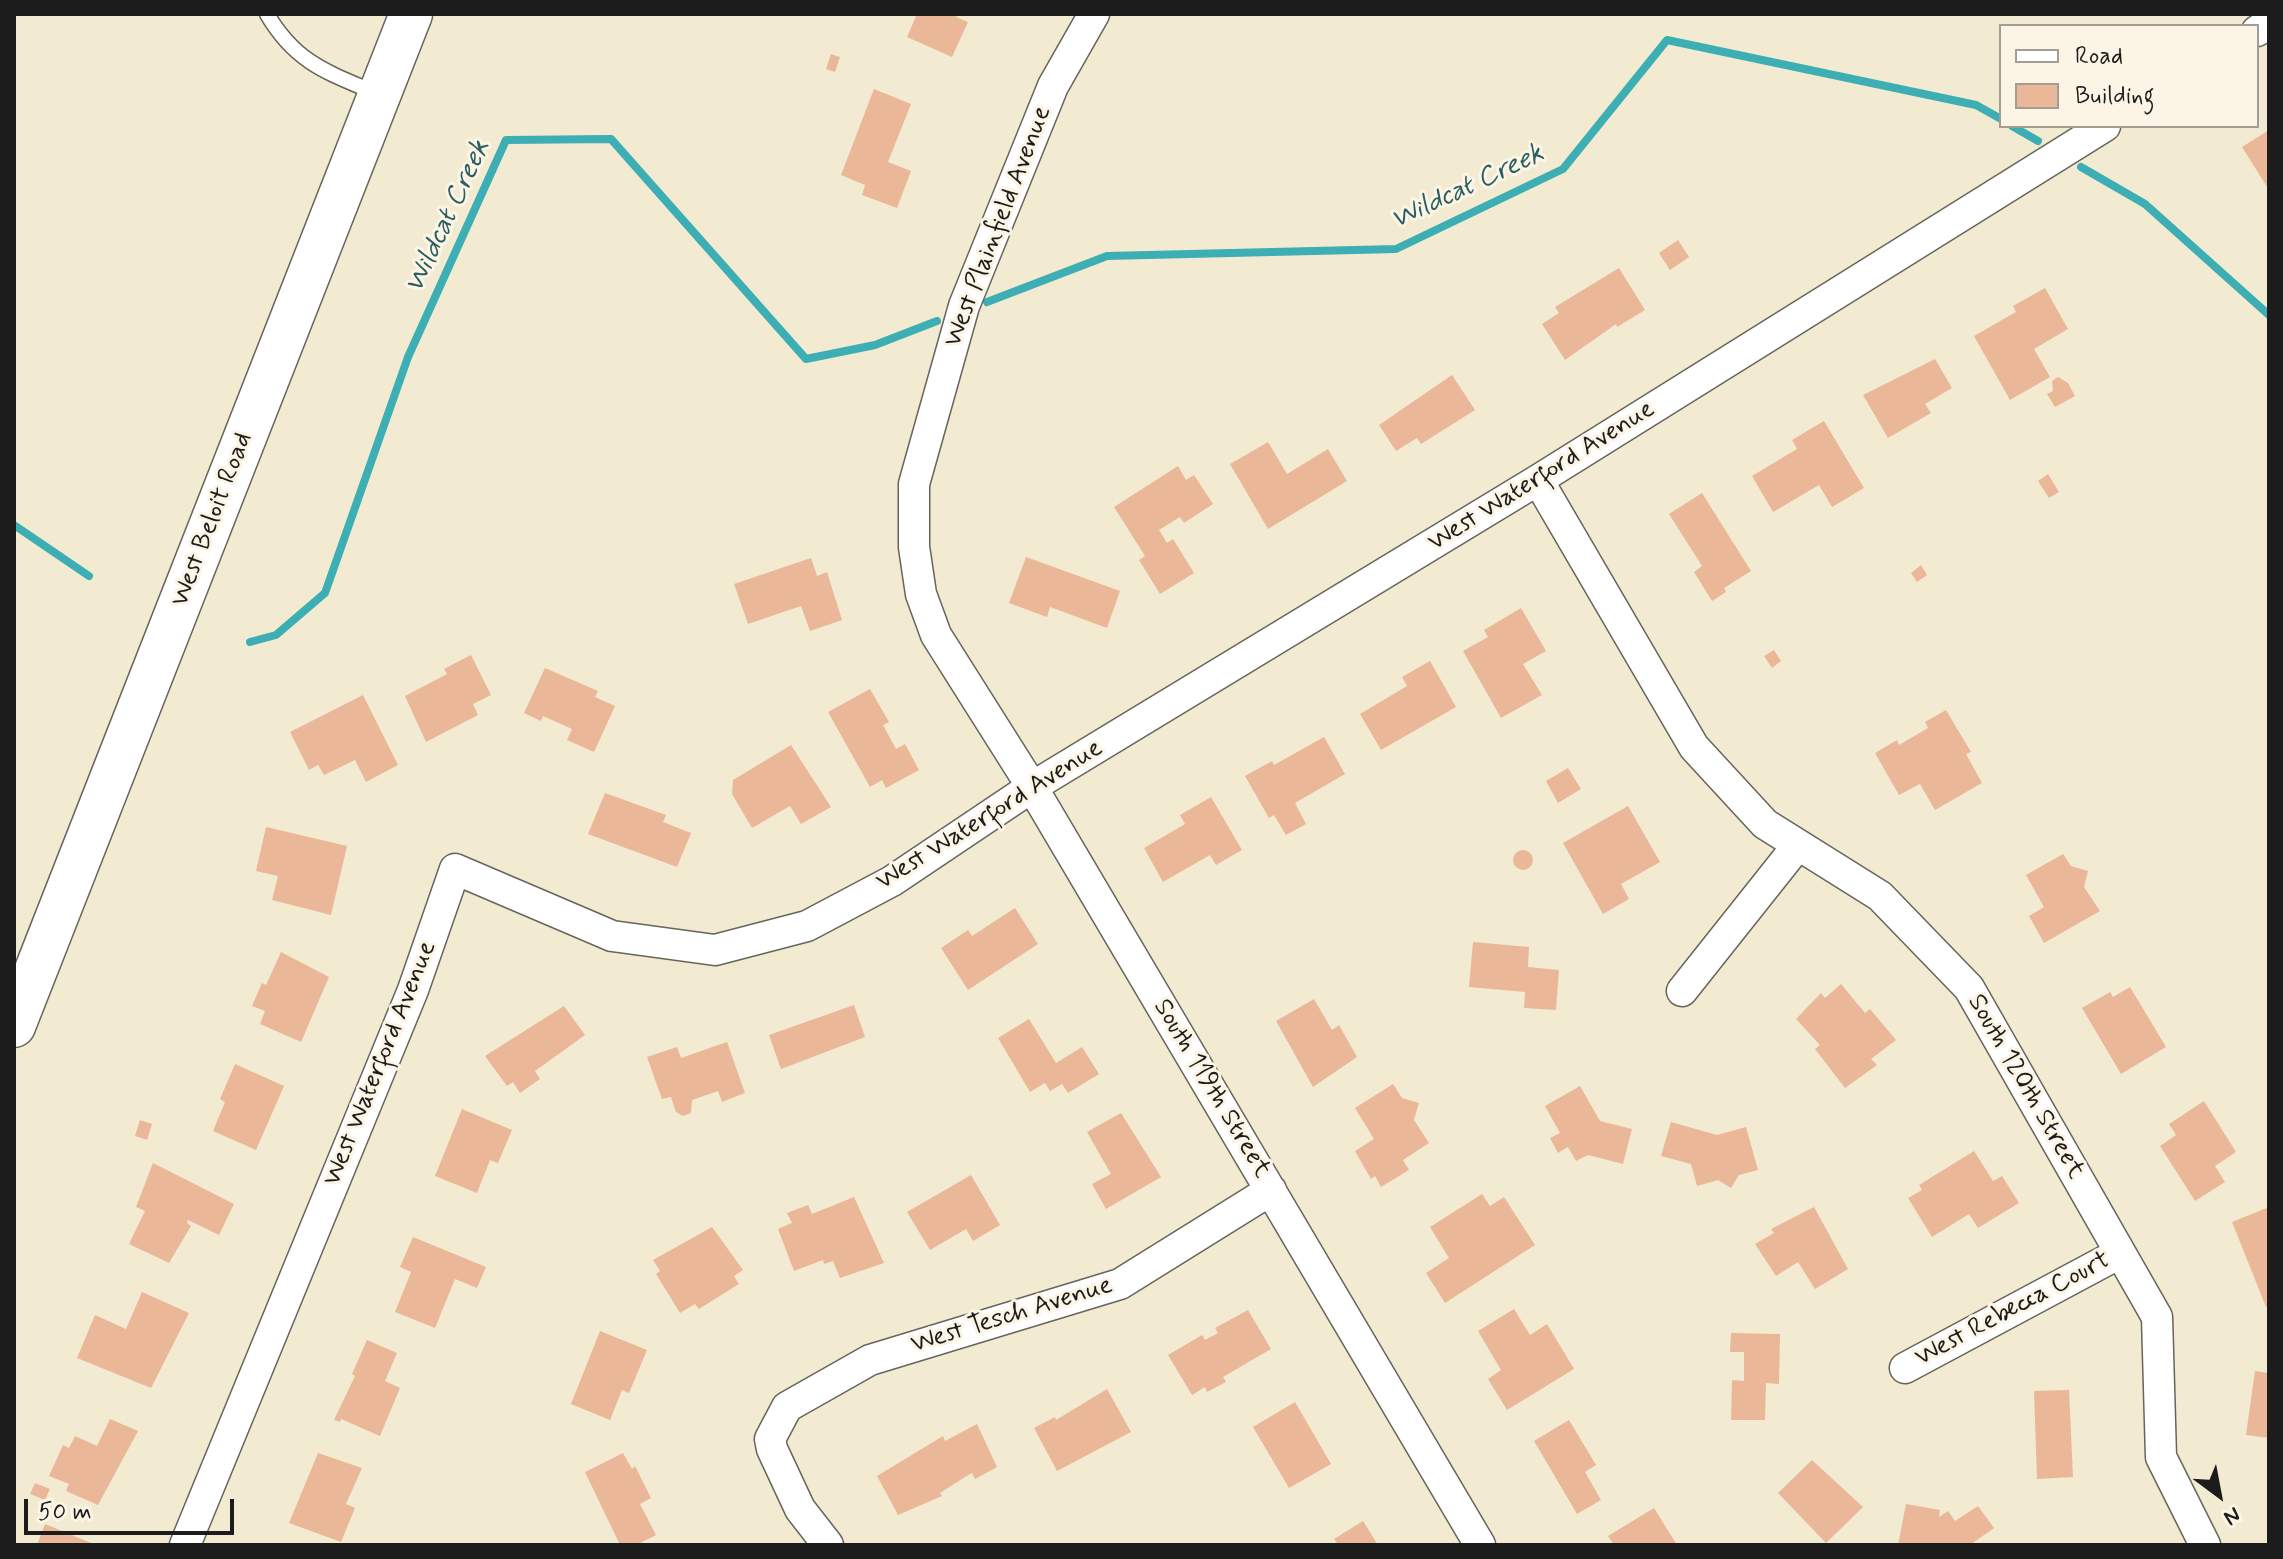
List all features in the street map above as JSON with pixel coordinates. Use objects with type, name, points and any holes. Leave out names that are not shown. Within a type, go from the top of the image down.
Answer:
[{"type":"main road","name":"West Beloit Road","points":[[14,1026],[411,14]]},
{"type":"street","name":"West Plainfield Avenue","points":[[936,635],[921,594],[914,547],[914,484],[964,306],[1053,86],[1094,14]]},
{"type":"street","name":"West Waterford Avenue","points":[[185,1545],[413,990],[455,869],[612,936],[715,950],[807,926],[892,881],[1032,787],[1538,480],[2102,128]]},
{"type":"street","name":"South 120th Street","points":[[1538,480],[1694,747],[1765,824],[1880,896],[1969,988],[2157,1317],[2161,1457],[2205,1545]]},
{"type":"street","name":"South 119th Street","points":[[936,635],[1032,787],[1480,1545]]},
{"type":"street","points":[[1682,991],[1798,845]]},
{"type":"street","name":"West Tesch Avenue","points":[[828,1545],[800,1509],[772,1449],[770,1439],[787,1407],[870,1360],[1120,1284],[1271,1190]]},
{"type":"street","name":"West Rebecca Court","points":[[1905,1368],[2120,1253]]},
{"type":"lane","points":[[267,14],[282,40],[312,66],[380,95]]},
{"type":"building","points":[[917,14],[958,14],[956,17],[968,22],[952,57],[907,37]]},
{"type":"building","points":[[831,54],[840,57],[835,72],[826,69]]},
{"type":"building","points":[[874,89],[911,104],[888,162],[911,171],[897,208],[862,195],[865,185],[841,175]]},
{"type":"building","points":[[2269,130],[2269,190],[2242,147]]},
{"type":"building","points":[[1678,240],[1689,257],[1670,270],[1659,253]]},
{"type":"building","points":[[1619,268],[1645,310],[1617,327],[1616,324],[1565,360],[1542,324],[1559,313],[1555,307]]},
{"type":"building","points":[[2045,288],[2068,329],[2034,349],[2050,377],[2010,400],[1974,336],[2016,312],[2013,306]]},
{"type":"building","points":[[1935,359],[1952,388],[1925,404],[1931,413],[1888,438],[1863,395]]},
{"type":"building","points":[[1452,375],[1475,410],[1421,444],[1417,438],[1396,451],[1379,425]]},
{"type":"building","points":[[2058,377],[2068,383],[2075,396],[2055,407],[2047,394],[2053,391],[2052,381]]},
{"type":"building","points":[[1824,421],[1864,488],[1832,507],[1819,485],[1773,512],[1752,476],[1797,449],[1792,440]]},
{"type":"building","points":[[1268,442],[1287,474],[1328,449],[1347,481],[1268,529],[1230,464]]},
{"type":"building","points":[[1178,466],[1186,480],[1194,475],[1213,504],[1184,523],[1180,517],[1159,530],[1167,543],[1173,539],[1194,573],[1160,594],[1139,560],[1145,556],[1114,507]]},
{"type":"building","points":[[2048,474],[2059,492],[2049,498],[2038,481]]},
{"type":"building","points":[[1702,493],[1751,571],[1724,588],[1726,592],[1712,601],[1694,572],[1702,566],[1669,514]]},
{"type":"building","points":[[1026,557],[1120,591],[1107,628],[1050,607],[1047,617],[1009,603]]},
{"type":"building","points":[[811,558],[817,576],[827,572],[842,620],[810,631],[801,606],[748,624],[734,584]]},
{"type":"building","points":[[1921,565],[1927,575],[1917,582],[1911,573]]},
{"type":"building","points":[[1521,608],[1546,651],[1523,664],[1542,695],[1501,718],[1463,651],[1488,637],[1484,630]]},
{"type":"building","points":[[1774,650],[1781,661],[1772,668],[1764,656]]},
{"type":"building","points":[[471,655],[491,695],[473,704],[478,715],[426,742],[405,696],[447,674],[444,669]]},
{"type":"building","points":[[1430,661],[1456,707],[1381,750],[1360,714],[1407,686],[1402,677]]},
{"type":"building","points":[[545,668],[598,691],[595,697],[615,706],[594,752],[567,740],[572,729],[543,716],[541,721],[524,713]]},
{"type":"building","points":[[870,689],[889,722],[883,725],[896,749],[905,744],[919,770],[886,788],[882,780],[870,787],[828,712]]},
{"type":"building","points":[[363,695],[398,765],[366,782],[355,760],[324,775],[318,765],[309,770],[290,732]]},
{"type":"building","points":[[1946,710],[1971,752],[1966,754],[1982,783],[1935,810],[1920,784],[1899,795],[1875,753],[1897,740],[1899,745],[1928,728],[1925,722]]},
{"type":"building","points":[[1324,737],[1345,774],[1295,803],[1306,824],[1286,835],[1274,815],[1269,818],[1245,776],[1272,761],[1274,765]]},
{"type":"building","points":[[791,745],[831,807],[801,824],[790,806],[752,828],[732,794],[733,780]]},
{"type":"building","points":[[1568,768],[1581,789],[1558,803],[1546,781]]},
{"type":"building","points":[[605,793],[666,815],[663,822],[691,833],[677,867],[588,834]]},
{"type":"building","points":[[1211,797],[1242,850],[1216,865],[1210,855],[1163,882],[1144,848],[1185,824],[1180,815]]},
{"type":"building","points":[[1628,806],[1660,862],[1621,884],[1629,899],[1603,914],[1563,843]]},
{"type":"building","points":[[266,827],[347,846],[331,915],[272,900],[278,876],[256,871]]},
{"type":"building","points":[[1523,850],[1530,853],[1533,860],[1530,867],[1523,870],[1516,867],[1513,860],[1516,853]]},
{"type":"building","points":[[2063,854],[2071,866],[2088,871],[2084,887],[2100,911],[2044,943],[2029,916],[2044,907],[2026,875]]},
{"type":"building","points":[[1015,908],[1038,944],[968,990],[941,948],[968,930],[972,936]]},
{"type":"building","points":[[1473,942],[1529,947],[1528,967],[1559,970],[1556,1010],[1524,1008],[1525,992],[1469,987]]},
{"type":"building","points":[[281,952],[329,977],[301,1042],[260,1024],[265,1011],[252,1006]]},
{"type":"building","points":[[1841,984],[1865,1013],[1870,1009],[1896,1040],[1871,1059],[1877,1065],[1845,1088],[1815,1049],[1820,1045],[1796,1019],[1821,993],[1825,998]]},
{"type":"building","points":[[2130,987],[2166,1047],[2121,1074],[2082,1008],[2110,992],[2113,997]]},
{"type":"building","points":[[1314,999],[1332,1030],[1339,1025],[1357,1057],[1313,1087],[1276,1021]]},
{"type":"building","points":[[854,1005],[865,1037],[781,1069],[769,1035]]},
{"type":"building","points":[[564,1006],[585,1035],[535,1071],[540,1079],[520,1093],[513,1082],[507,1086],[485,1056]]},
{"type":"building","points":[[1029,1019],[1056,1063],[1082,1047],[1099,1074],[1068,1093],[1062,1084],[1050,1091],[1045,1083],[1030,1092],[998,1038]]},
{"type":"building","points":[[727,1042],[745,1093],[722,1102],[718,1091],[692,1100],[691,1113],[683,1116],[676,1112],[671,1097],[662,1099],[647,1057],[677,1047],[681,1058]]},
{"type":"building","points":[[235,1064],[284,1086],[256,1150],[213,1131],[225,1102],[220,1099]]},
{"type":"building","points":[[1393,1084],[1402,1098],[1419,1103],[1414,1120],[1429,1143],[1403,1160],[1409,1170],[1381,1187],[1375,1176],[1371,1179],[1355,1151],[1374,1139],[1355,1108]]},
{"type":"building","points":[[1580,1086],[1600,1121],[1632,1129],[1623,1164],[1588,1155],[1576,1161],[1568,1147],[1558,1153],[1550,1138],[1560,1133],[1545,1106]]},
{"type":"building","points":[[2204,1101],[2236,1152],[2215,1166],[2225,1182],[2195,1201],[2160,1146],[2176,1135],[2169,1124]]},
{"type":"building","points":[[462,1109],[512,1130],[498,1163],[490,1160],[477,1193],[435,1176]]},
{"type":"building","points":[[1121,1113],[1161,1177],[1106,1209],[1092,1184],[1111,1174],[1087,1132]]},
{"type":"building","points":[[140,1120],[152,1124],[147,1140],[135,1136]]},
{"type":"building","points":[[1671,1122],[1717,1135],[1746,1127],[1758,1170],[1739,1175],[1731,1188],[1718,1180],[1697,1186],[1691,1164],[1661,1156]]},
{"type":"building","points":[[1974,1151],[1993,1181],[2002,1176],[2019,1203],[1978,1228],[1969,1214],[1932,1237],[1908,1198],[1922,1190],[1919,1185]]},
{"type":"building","points":[[153,1163],[234,1204],[219,1235],[188,1220],[191,1226],[169,1263],[129,1244],[145,1211],[136,1207]]},
{"type":"building","points":[[971,1175],[1000,1225],[973,1241],[966,1229],[930,1250],[907,1212]]},
{"type":"building","points":[[1482,1194],[1490,1206],[1504,1197],[1535,1245],[1445,1303],[1426,1273],[1449,1258],[1430,1227]]},
{"type":"building","points":[[854,1197],[884,1263],[840,1278],[833,1261],[824,1264],[823,1260],[794,1271],[778,1229],[792,1223],[787,1213],[808,1205],[812,1214]]},
{"type":"building","points":[[1814,1207],[1848,1269],[1815,1289],[1798,1262],[1776,1276],[1755,1244],[1774,1233],[1771,1229]]},
{"type":"building","points":[[2269,1207],[2269,1306],[2266,1307],[2232,1222]]},
{"type":"building","points":[[712,1227],[743,1270],[734,1276],[739,1284],[699,1309],[695,1304],[680,1313],[656,1274],[660,1271],[653,1260]]},
{"type":"building","points":[[413,1237],[486,1267],[477,1288],[455,1279],[435,1328],[395,1312],[411,1272],[400,1267]]},
{"type":"building","points":[[142,1292],[189,1313],[151,1388],[77,1358],[95,1315],[126,1329]]},
{"type":"building","points":[[1514,1309],[1530,1335],[1547,1324],[1574,1369],[1507,1410],[1488,1379],[1501,1370],[1478,1331]]},
{"type":"building","points":[[1248,1310],[1271,1349],[1223,1377],[1226,1382],[1207,1392],[1205,1387],[1192,1395],[1168,1355],[1202,1335],[1205,1340],[1218,1333],[1215,1328]]},
{"type":"building","points":[[600,1331],[647,1350],[629,1393],[622,1390],[610,1420],[571,1404]]},
{"type":"building","points":[[1731,1333],[1780,1334],[1779,1384],[1766,1383],[1765,1420],[1731,1420],[1732,1380],[1744,1381],[1744,1352],[1730,1352]]},
{"type":"building","points":[[367,1340],[397,1353],[385,1381],[400,1388],[380,1436],[341,1419],[340,1422],[334,1420],[355,1376],[352,1374]]},
{"type":"building","points":[[2255,1371],[2269,1373],[2269,1438],[2246,1435]]},
{"type":"building","points":[[1107,1389],[1131,1432],[1057,1471],[1034,1428],[1055,1417],[1056,1420]]},
{"type":"building","points":[[2069,1390],[2073,1477],[2037,1479],[2034,1391]]},
{"type":"building","points":[[1295,1402],[1331,1464],[1289,1488],[1253,1427]]},
{"type":"building","points":[[110,1419],[138,1431],[98,1505],[66,1491],[69,1484],[49,1476],[63,1445],[69,1448],[75,1436],[97,1446]]},
{"type":"building","points":[[1569,1420],[1596,1465],[1585,1472],[1601,1500],[1577,1514],[1534,1441]]},
{"type":"building","points":[[977,1424],[997,1467],[975,1479],[972,1473],[940,1493],[942,1496],[898,1515],[877,1476],[943,1436],[945,1441]]},
{"type":"building","points":[[318,1453],[362,1468],[346,1504],[355,1508],[341,1542],[289,1523]]},
{"type":"building","points":[[623,1453],[632,1469],[635,1466],[651,1498],[640,1504],[656,1535],[636,1545],[620,1545],[585,1472]]},
{"type":"building","points":[[1812,1460],[1863,1507],[1826,1543],[1778,1493]]},
{"type":"building","points":[[35,1483],[50,1489],[45,1500],[30,1494]]},
{"type":"building","points":[[1906,1504],[1940,1510],[1939,1517],[1948,1511],[1955,1521],[1978,1506],[1994,1528],[1970,1545],[1898,1545]]},
{"type":"building","points":[[1654,1508],[1677,1545],[1614,1545],[1608,1536]]},
{"type":"building","points":[[1363,1521],[1378,1545],[1338,1545],[1334,1539]]},
{"type":"building","points":[[45,1524],[96,1545],[37,1545]]},
{"type":"waterway","name":"Wildcat Creek","points":[[987,302],[1107,256],[1396,249],[1563,169],[1667,40],[1976,105],[1999,118]]},
{"type":"waterway","name":"Wildcat Creek","points":[[2015,128],[2038,141]]},
{"type":"waterway","name":"Wildcat Creek","points":[[250,642],[276,635],[325,593],[408,357],[506,140],[611,139],[806,359],[875,345],[937,321]]},
{"type":"waterway","name":"Wildcat Creek","points":[[2081,167],[2145,204],[2269,315]]},
{"type":"waterway","points":[[14,525],[89,576]]}]
